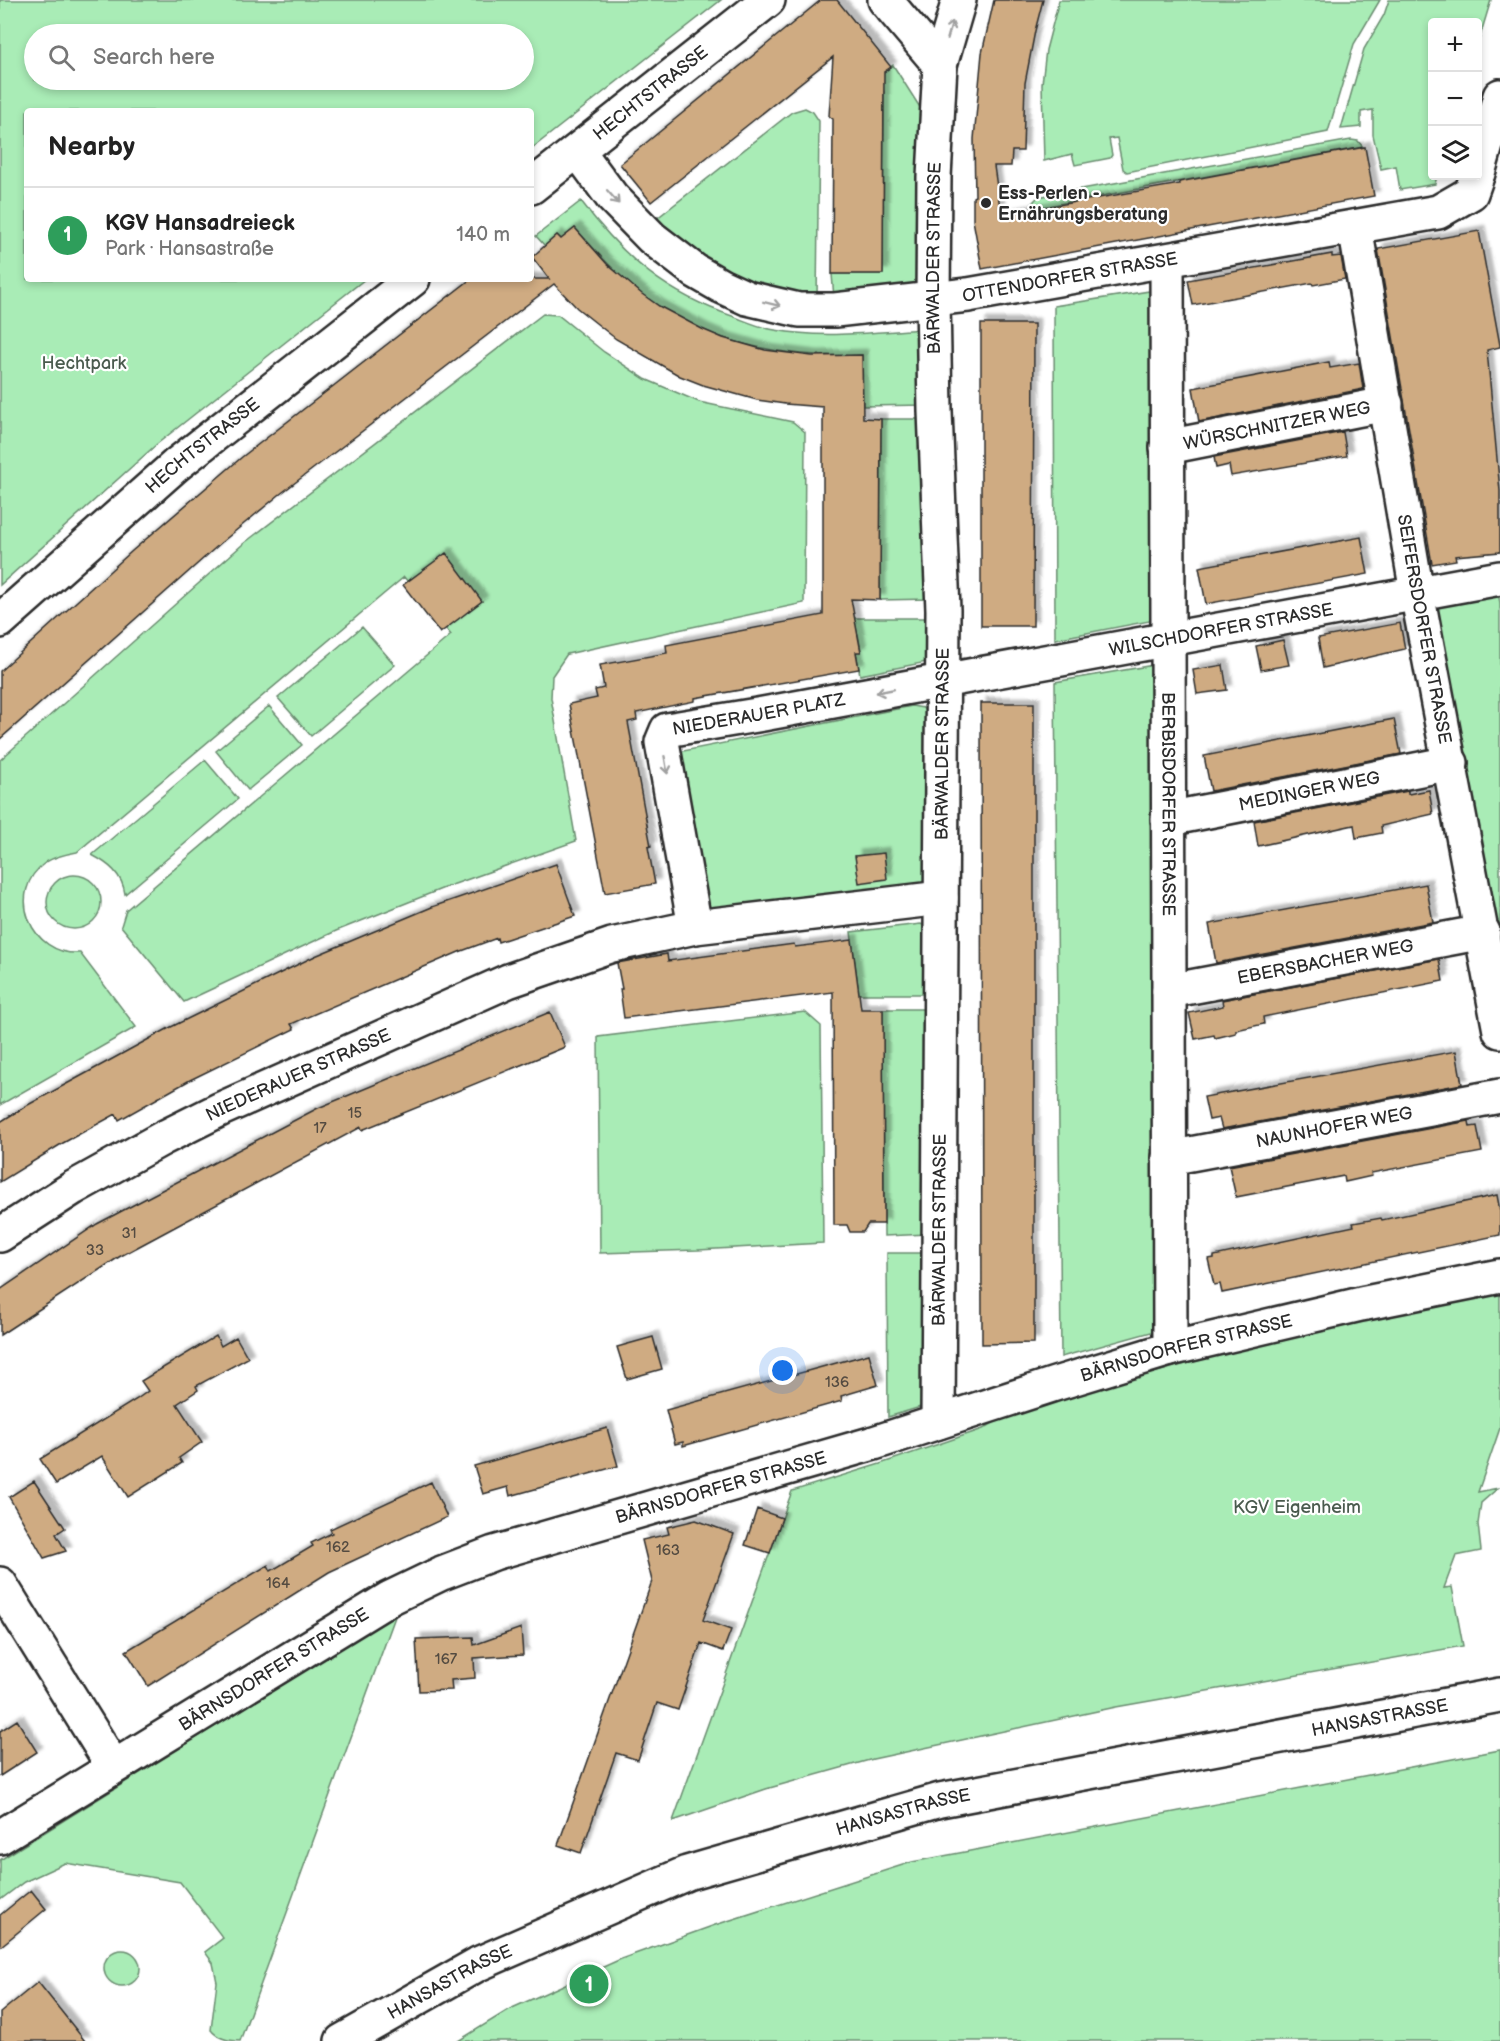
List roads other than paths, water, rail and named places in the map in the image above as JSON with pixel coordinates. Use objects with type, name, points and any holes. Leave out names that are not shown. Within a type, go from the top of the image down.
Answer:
[{"type":"street","name":"HECHTSTRASSE","points":[[534,185],[768,0]]},
{"type":"street","points":[[885,0],[940,65]]},
{"type":"street","name":"BÄRWALDER STRASSE","points":[[938,1422],[943,610],[933,299],[934,177],[940,65],[959,0]]},
{"type":"street","points":[[1482,157],[1500,96]]},
{"type":"street","name":"OTTENDORFER STRASSE","points":[[578,151],[612,197],[652,238],[695,271],[747,298],[799,310],[835,310],[933,299],[1167,261],[1438,212],[1472,193],[1475,180]]},
{"type":"street","name":"SEIFERSDORFER STRASSE","points":[[1355,227],[1417,593],[1500,1031]]},
{"type":"street","name":"BERBISDORFER STRASSE","points":[[1167,261],[1170,1349]]},
{"type":"street","name":"HECHTSTRASSE","points":[[0,621],[176,465],[410,282]]},
{"type":"street","name":"WÜRSCHNITZER WEG","points":[[1167,447],[1386,404]]},
{"type":"street","name":"WILSCHDORFER STRASSE","points":[[942,681],[1500,578]]},
{"type":"street","name":"NIEDERAUER PLATZ","points":[[695,927],[662,742],[667,730],[942,681]]},
{"type":"street","name":"MEDINGER WEG","points":[[1168,819],[1451,763]]},
{"type":"street","points":[[695,927],[941,898]]},
{"type":"street","name":"NIEDERAUER STRASSE","points":[[0,1235],[73,1188],[221,1109],[508,981],[612,945],[695,927]]},
{"type":"street","name":"EBERSBACHER WEG","points":[[1169,991],[1483,932]]},
{"type":"street","name":"NAUNHOFER WEG","points":[[1169,1158],[1500,1096]]},
{"type":"street","name":"BÄRNSDORFER STRASSE","points":[[0,1837],[390,1598],[442,1573],[494,1553],[874,1443],[1170,1349],[1361,1304],[1500,1276]]},
{"type":"street","points":[[0,1584],[113,1766]]},
{"type":"street","name":"HANSASTRASSE","points":[[342,2041],[478,1964],[687,1874],[940,1800],[1500,1695]]},
{"type":"place","name":"Ess-Perlen - Ernährungsberatung","points":[[986,203]]},
{"type":"place","name":"KGV Hansadreieck","points":[[589,1984]]},
{"type":"park label","name":"Hechtpark","points":[[84,363]]},
{"type":"park label","name":"KGV Eigenheim","points":[[1297,1507]]}]
